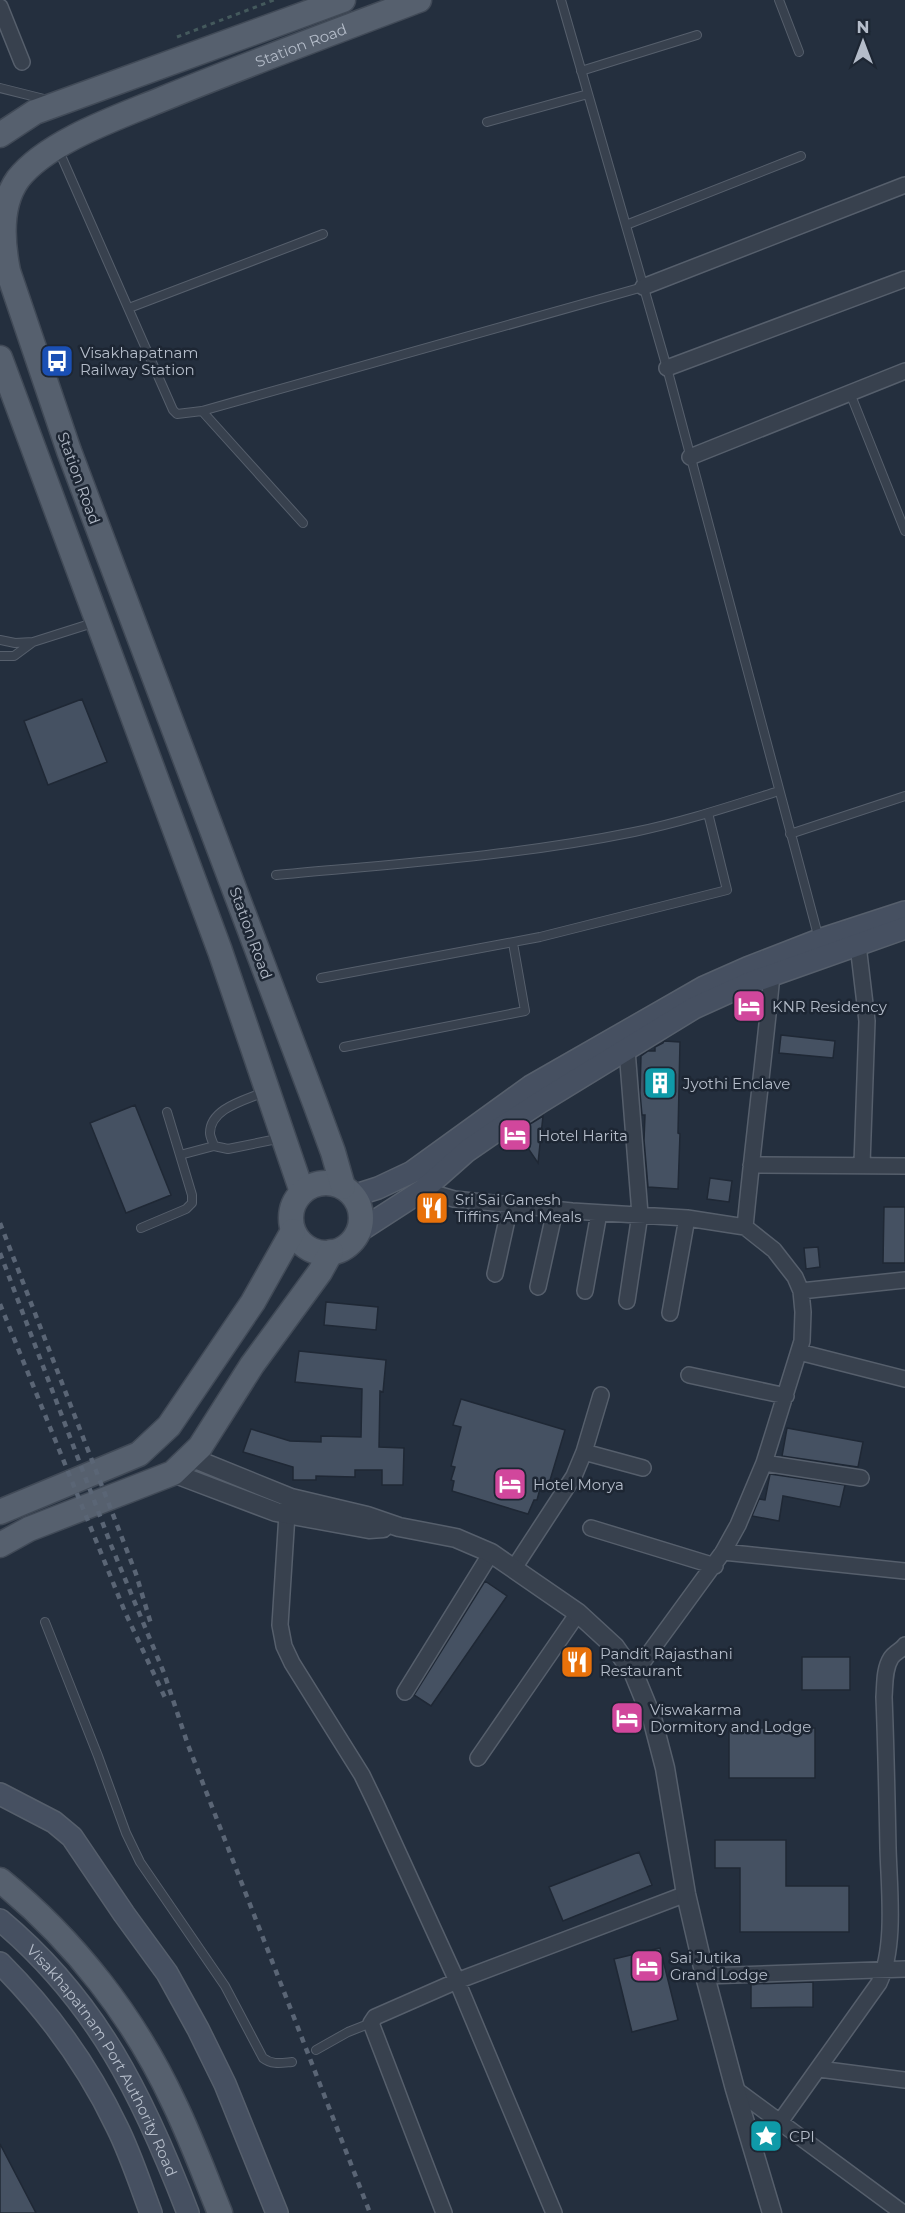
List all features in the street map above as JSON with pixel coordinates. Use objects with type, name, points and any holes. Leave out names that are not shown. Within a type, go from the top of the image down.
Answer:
[{"type":"main road","name":"Station Road","points":[[0,135],[35,112],[343,0]]},
{"type":"main road","name":"Station Road","points":[[348,1191],[69,450],[8,271],[2,244],[3,219],[16,181],[33,162],[57,147],[116,118],[223,74],[418,0]]},
{"type":"main road","points":[[0,358],[220,951],[302,1192]]},
{"type":"main road","points":[[905,912],[819,940],[771,967],[730,991],[694,1008],[496,1131],[467,1151],[423,1190],[358,1232],[347,1245],[331,1252],[316,1251],[302,1244],[293,1231],[291,1217],[294,1203],[302,1192],[314,1185],[329,1183],[348,1191],[378,1188],[412,1172],[531,1086],[704,987],[771,967],[858,945],[905,928]]},
{"type":"main road","points":[[348,1191],[359,1207],[361,1220],[358,1232]]},
{"type":"main road","points":[[0,1510],[139,1454],[169,1426],[253,1302],[293,1231]]},
{"type":"main road","points":[[0,1545],[29,1529],[171,1470],[200,1447],[252,1365],[320,1272],[331,1252]]},
{"type":"main road","points":[[0,1794],[54,1822],[72,1837],[167,1973],[225,2084],[277,2213]]},
{"type":"main road","points":[[0,1880],[32,1907],[73,1949],[123,2014],[175,2103],[220,2213]]},
{"type":"main road","name":"Visakhapatnam Port Authority Road","points":[[0,1920],[58,1977],[103,2034],[151,2122],[188,2213]]},
{"type":"main road","name":"Visakhapatnam Port Authority Road","points":[[0,1963],[49,2015],[98,2090],[118,2128],[151,2213]]},
{"type":"street","points":[[0,7],[22,62]]},
{"type":"street","points":[[643,287],[905,185]]},
{"type":"street","points":[[667,368],[905,279]]},
{"type":"street","points":[[690,457],[905,371]]},
{"type":"street","points":[[858,945],[866,997],[867,1021],[862,1164]]},
{"type":"street","points":[[745,1227],[771,967]]},
{"type":"street","points":[[627,1050],[639,1214],[627,1301]]},
{"type":"street","points":[[750,1165],[905,1166]]},
{"type":"street","points":[[423,1190],[454,1200],[555,1210],[687,1218],[745,1227],[764,1239],[786,1262],[795,1276],[801,1291],[803,1324],[799,1352],[764,1463],[738,1525],[715,1566],[634,1674]]},
{"type":"street","points":[[495,1274],[510,1206]]},
{"type":"street","points":[[538,1287],[555,1210]]},
{"type":"street","points":[[585,1291],[599,1212]]},
{"type":"street","points":[[670,1313],[687,1218]]},
{"type":"street","points":[[801,1291],[905,1280]]},
{"type":"street","points":[[799,1352],[905,1379]]},
{"type":"street","points":[[689,1375],[786,1396]]},
{"type":"street","points":[[514,1568],[570,1483],[584,1452],[601,1395]]},
{"type":"street","points":[[584,1452],[643,1468]]},
{"type":"street","points":[[764,1463],[861,1478]]},
{"type":"street","points":[[171,1470],[276,1512],[369,1529],[399,1527]]},
{"type":"street","points":[[171,1470],[366,1516],[399,1527],[456,1538],[490,1553],[514,1568],[578,1613],[615,1647],[634,1674],[652,1718],[665,1768],[686,1894],[705,1976],[771,2213]]},
{"type":"street","points":[[287,1514],[280,1625],[284,1646],[292,1663],[362,1775],[457,1981],[554,2213]]},
{"type":"street","points":[[591,1528],[715,1566]]},
{"type":"street","points":[[723,1552],[905,1571]]},
{"type":"street","points":[[405,1692],[490,1553]]},
{"type":"street","points":[[478,1758],[578,1613]]},
{"type":"street","points":[[780,2122],[879,1983],[885,1970],[888,1953],[889,1894],[884,1697],[886,1670],[892,1656],[905,1645]]},
{"type":"street","points":[[444,2213],[371,2023],[375,2018],[457,1981],[686,1894]]},
{"type":"street","points":[[705,1976],[905,1969]]},
{"type":"street","points":[[819,2069],[905,2080]]},
{"type":"street","points":[[735,2089],[903,2213]]},
{"type":"lane","points":[[561,0],[667,368],[819,940]]},
{"type":"lane","points":[[779,0],[799,52]]},
{"type":"lane","points":[[581,71],[697,35]]},
{"type":"lane","points":[[0,87],[59,104]]},
{"type":"lane","points":[[487,122],[588,94]]},
{"type":"lane","points":[[57,147],[173,410],[177,414],[202,411],[643,287]]},
{"type":"lane","points":[[626,225],[801,156]]},
{"type":"lane","points":[[129,308],[323,234]]},
{"type":"lane","points":[[850,393],[905,531]]},
{"type":"lane","points":[[202,411],[303,523]]},
{"type":"lane","points":[[0,640],[15,643],[33,642],[97,622]]},
{"type":"lane","points":[[0,656],[14,656],[33,642]]},
{"type":"lane","points":[[276,875],[414,863],[573,843],[635,832],[779,791]]},
{"type":"lane","points":[[790,834],[905,796]]},
{"type":"lane","points":[[321,978],[513,943],[727,890],[708,813]]},
{"type":"lane","points":[[344,1047],[525,1011],[513,943]]},
{"type":"lane","points":[[214,1146],[210,1133],[214,1118],[226,1108],[268,1090]]},
{"type":"lane","points":[[141,1228],[186,1209],[192,1203],[192,1194],[166,1113]]},
{"type":"lane","points":[[180,1155],[214,1146],[228,1149],[284,1137]]},
{"type":"lane","points":[[45,1622],[126,1833],[143,1869],[225,1986],[263,2058],[268,2062],[278,2064],[292,2062]]},
{"type":"lane","points":[[316,2050],[348,2032],[371,2023]]},
{"type":"building","points":[[82,699],[107,762],[48,785],[24,721]]},
{"type":"building","points":[[756,999],[756,1016],[737,1016],[737,1002]]},
{"type":"building","points":[[781,1035],[835,1041],[833,1058],[779,1053]]},
{"type":"building","points":[[664,1041],[680,1042],[678,1189],[648,1187],[644,1140],[645,1115],[642,1115],[640,1093],[641,1056],[648,1051],[655,1051],[655,1047]]},
{"type":"building","points":[[135,1105],[171,1195],[126,1213],[90,1123]]},
{"type":"building","points":[[543,1116],[538,1163],[517,1132]]},
{"type":"building","points":[[710,1178],[732,1181],[729,1202],[707,1199]]},
{"type":"building","points":[[884,1207],[905,1207],[905,1263],[883,1263]]},
{"type":"building","points":[[818,1247],[820,1267],[806,1269],[804,1248]]},
{"type":"building","points":[[326,1302],[378,1307],[376,1330],[324,1325]]},
{"type":"building","points":[[299,1351],[386,1360],[383,1392],[380,1391],[379,1447],[404,1448],[403,1485],[382,1485],[382,1470],[355,1470],[355,1477],[316,1476],[316,1480],[293,1480],[293,1467],[243,1452],[251,1429],[290,1441],[321,1442],[321,1436],[361,1437],[362,1389],[295,1382]]},
{"type":"building","points":[[461,1399],[565,1430],[548,1487],[541,1485],[537,1500],[534,1500],[528,1514],[452,1491],[454,1481],[451,1480],[455,1467],[451,1466],[461,1427],[453,1425]]},
{"type":"building","points":[[787,1428],[863,1442],[858,1467],[782,1456]]},
{"type":"building","points":[[770,1474],[845,1485],[840,1507],[783,1496],[779,1521],[752,1516],[759,1499],[765,1500]]},
{"type":"building","points":[[485,1581],[507,1596],[431,1706],[414,1695]]},
{"type":"building","points":[[802,1657],[850,1657],[850,1690],[802,1690]]},
{"type":"building","points":[[729,1728],[815,1728],[815,1778],[729,1778]]},
{"type":"building","points":[[715,1840],[786,1840],[786,1886],[849,1886],[849,1932],[740,1932],[740,1868],[715,1868]]},
{"type":"building","points":[[639,1852],[652,1885],[563,1921],[549,1887]]},
{"type":"building","points":[[660,1948],[678,2020],[632,2032],[614,1959]]},
{"type":"building","points":[[813,1982],[813,2007],[751,2008],[751,1984]]},
{"type":"building","points":[[0,2144],[36,2213],[0,2213]]},
{"type":"railway","points":[[0,1223],[136,1574],[151,1624]]},
{"type":"railway","points":[[0,1253],[111,1545],[164,1673],[188,1745],[370,2213]]},
{"type":"railway","points":[[0,1304],[125,1612],[167,1702]]},
{"type":"place","name":"Visakhapatnam Railway Station","points":[[57,361]]},
{"type":"place","name":"KNR Residency","points":[[749,1006]]},
{"type":"place","name":"Jyothi Enclave","points":[[660,1083]]},
{"type":"place","name":"Hotel Harita","points":[[515,1135]]},
{"type":"place","name":"Sri Sai Ganesh Tiffins And Meals","points":[[432,1208]]},
{"type":"place","name":"Hotel Morya","points":[[510,1484]]},
{"type":"place","name":"Pandit Rajasthani Restaurant","points":[[577,1662]]},
{"type":"place","name":"Viswakarma Dormitory and Lodge","points":[[627,1718]]},
{"type":"place","name":"Sai Jutika Grand Lodge","points":[[647,1966]]},
{"type":"place","name":"CPI","points":[[766,2136]]}]
